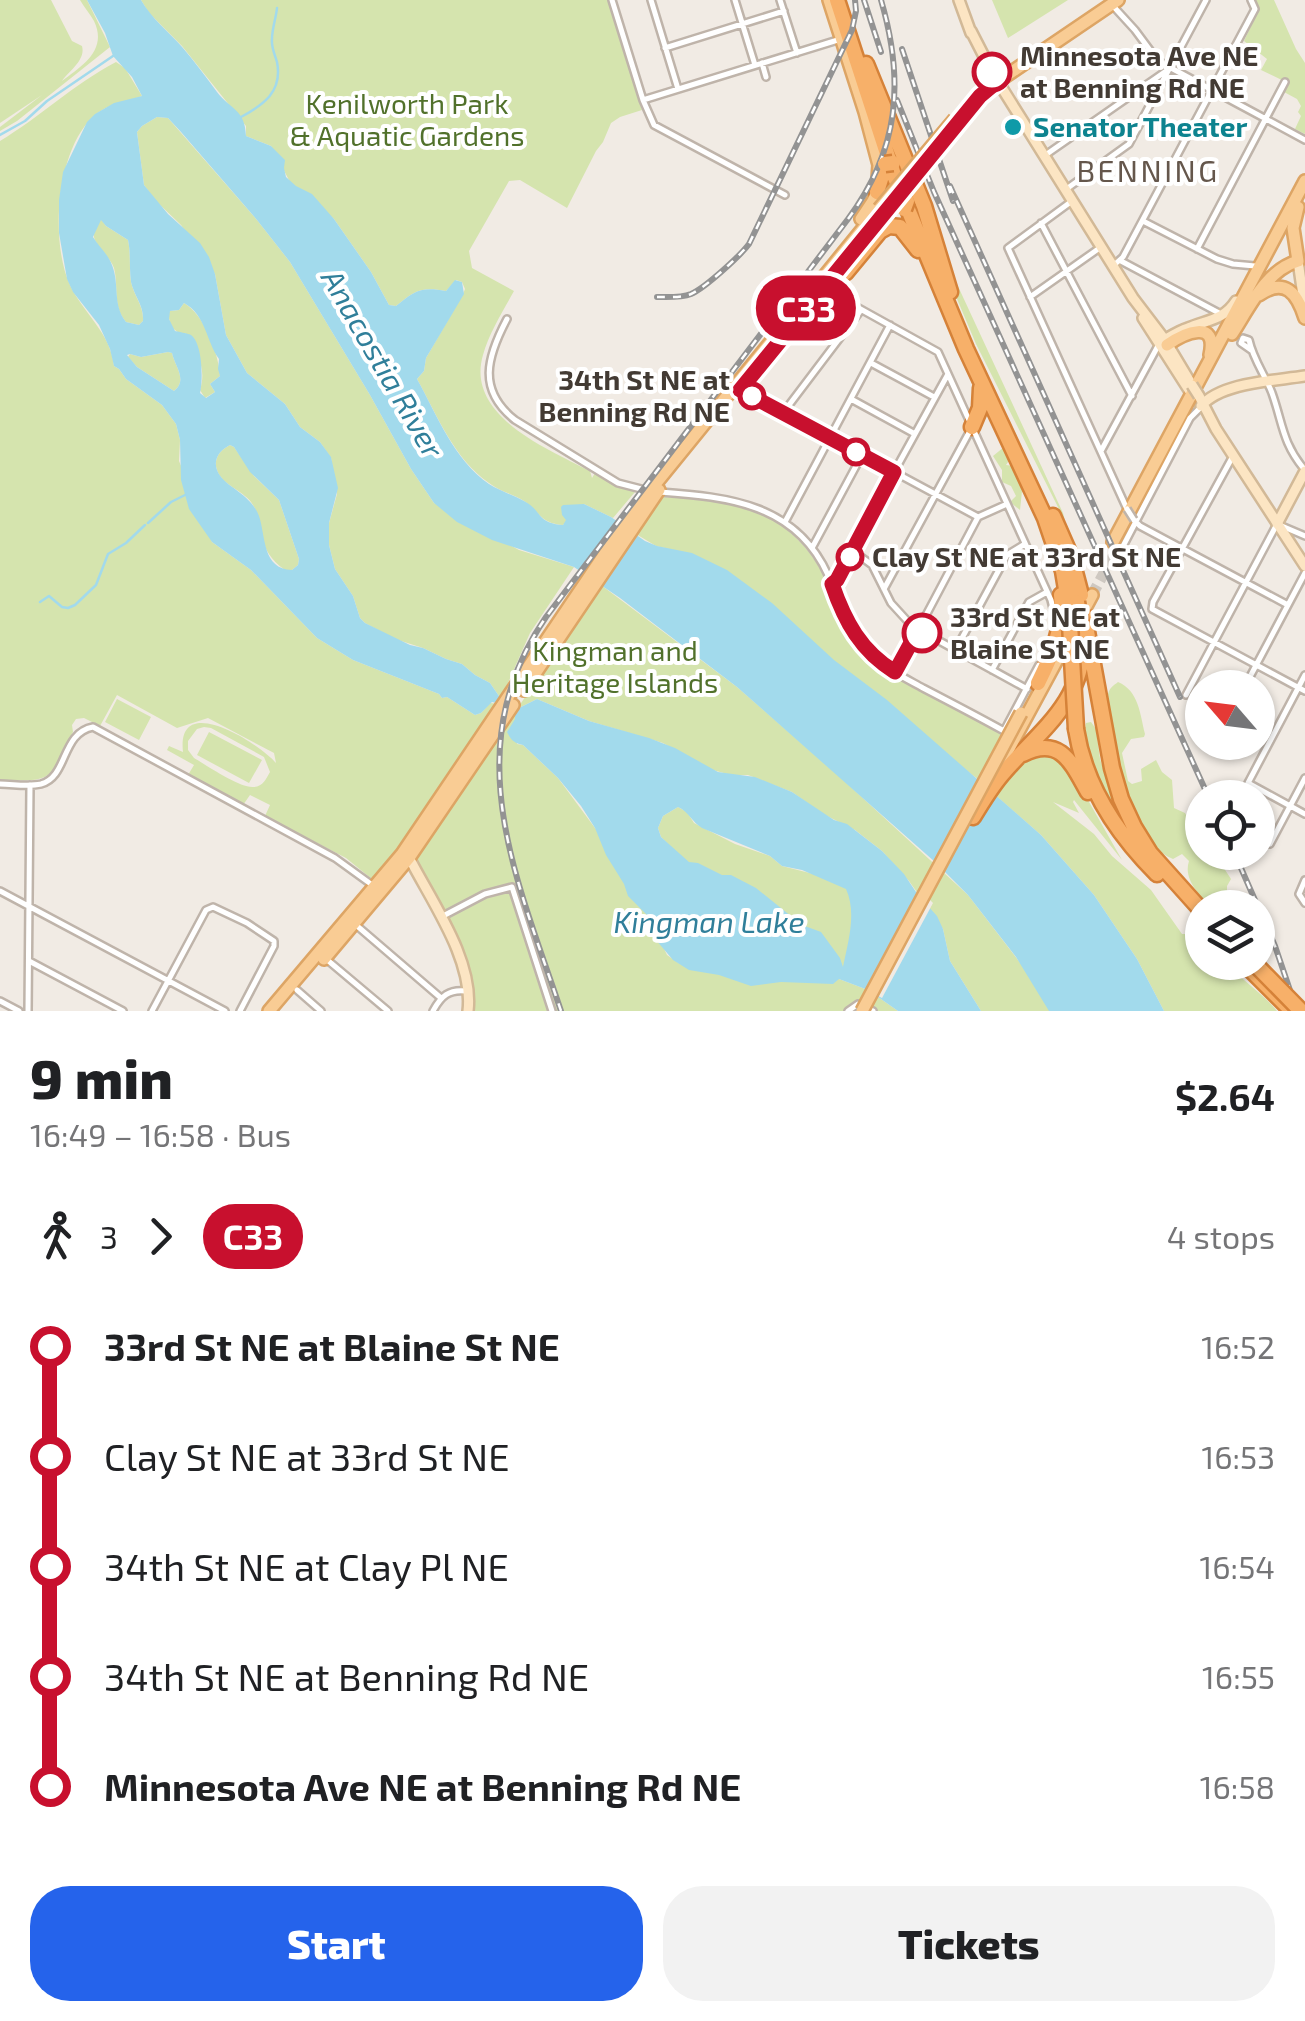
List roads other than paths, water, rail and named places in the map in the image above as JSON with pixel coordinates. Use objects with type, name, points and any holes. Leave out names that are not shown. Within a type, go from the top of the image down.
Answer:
[{"type":"highway","points":[[837,1],[924,206],[957,311],[1036,487],[1068,546],[1118,791],[1138,834],[1185,901]]},
{"type":"highway","points":[[837,1],[888,160],[949,310],[1082,604],[1082,662],[1073,688],[1053,721],[996,781],[973,816]]},
{"type":"highway","points":[[814,292],[846,272],[905,205],[860,50]]},
{"type":"highway","points":[[876,192],[882,176],[893,167]]},
{"type":"highway","points":[[893,167],[939,257]]},
{"type":"highway","points":[[878,232],[892,225],[903,230],[924,260],[949,310]]},
{"type":"highway","points":[[972,427],[982,394],[973,364]]},
{"type":"highway","points":[[1018,461],[1048,540],[1061,596],[1059,635],[1032,686]]},
{"type":"highway","points":[[1082,604],[1076,729],[1094,788],[1116,828]]},
{"type":"highway","points":[[1018,758],[1042,748],[1064,755],[1116,828],[1185,895]]},
{"type":"highway","points":[[1261,980],[1292,1011]]},
{"type":"highway","points":[[1271,980],[1301,1011]]},
{"type":"main road","points":[[959,0],[974,46],[1101,247],[1117,263],[1133,298],[1305,570]]},
{"type":"main road","points":[[837,1],[848,61],[893,167]]},
{"type":"main road","points":[[269,1011],[406,856],[653,492],[956,122],[996,78],[1115,2]]},
{"type":"main road","points":[[1116,544],[1226,343],[1305,181]]},
{"type":"main road","points":[[814,292],[834,252],[868,210],[876,192]]},
{"type":"main road","points":[[1162,345],[1183,330],[1225,315],[1274,231],[1305,194]]},
{"type":"main road","points":[[1296,205],[1292,228],[1305,314]]},
{"type":"main road","points":[[1116,544],[1296,205]]},
{"type":"main road","points":[[1226,343],[1275,273],[1298,261]]},
{"type":"main road","points":[[1253,302],[1268,289],[1286,289],[1298,298],[1305,314]]},
{"type":"main road","points":[[1162,345],[1194,331],[1209,338],[1212,348],[1196,394]]},
{"type":"main road","points":[[1196,394],[1305,376]]},
{"type":"main road","points":[[1277,524],[1305,471]]},
{"type":"main road","points":[[871,1011],[1024,714],[1032,686],[1082,604]]},
{"type":"main road","points":[[862,1011],[1082,604]]},
{"type":"main road","points":[[406,856],[464,966],[468,1011]]},
{"type":"main road","points":[[279,1011],[322,955]]},
{"type":"street","points":[[612,0],[643,100],[660,130],[785,195]]},
{"type":"street","points":[[651,0],[678,89]]},
{"type":"street","points":[[735,0],[766,77]]},
{"type":"street","points":[[780,0],[796,53]]},
{"type":"street","points":[[1065,190],[1130,142],[1206,0]]},
{"type":"street","points":[[1225,315],[1117,263],[1255,8],[1251,0]]},
{"type":"street","points":[[1115,2],[1156,60],[1305,140]]},
{"type":"street","points":[[665,48],[784,11]]},
{"type":"street","points":[[643,100],[841,39]]},
{"type":"street","points":[[1044,156],[1170,68]]},
{"type":"street","points":[[1197,249],[1285,82]]},
{"type":"street","points":[[1072,201],[1008,248],[1126,508],[1135,521],[1288,604]]},
{"type":"street","points":[[1142,220],[1223,262],[1255,266]]},
{"type":"street","points":[[1041,223],[1132,396]]},
{"type":"street","points":[[1030,297],[1101,247]]},
{"type":"street","points":[[836,296],[834,288],[846,272]]},
{"type":"street","points":[[507,319],[492,349],[488,370],[493,394],[502,409],[618,483],[653,492],[742,502],[784,522],[812,548],[825,568],[852,631],[875,658],[1004,731],[1032,686],[1054,631],[1055,615],[1047,592],[938,353],[836,296],[814,292]]},
{"type":"street","points":[[1201,324],[1206,312],[1202,305]]},
{"type":"street","points":[[783,413],[861,310]]},
{"type":"street","points":[[784,522],[890,325]]},
{"type":"street","points":[[1102,451],[1162,345]]},
{"type":"street","points":[[1251,350],[1267,382],[1284,438],[1305,471]]},
{"type":"street","points":[[870,362],[934,397]]},
{"type":"street","points":[[832,584],[948,374]]},
{"type":"street","points":[[737,388],[978,517]]},
{"type":"street","points":[[1116,544],[1126,508],[1196,394]]},
{"type":"street","points":[[1116,544],[1135,521],[1190,418],[1196,394]]},
{"type":"street","points":[[850,399],[915,434]]},
{"type":"street","points":[[884,589],[972,427]]},
{"type":"street","points":[[812,548],[862,455]]},
{"type":"street","points":[[1236,460],[1182,548],[1152,609],[1302,689]]},
{"type":"street","points":[[895,672],[978,517],[1007,504]]},
{"type":"street","points":[[1199,670],[1277,524],[1305,536]]},
{"type":"street","points":[[956,651],[1007,555],[1025,544]]},
{"type":"street","points":[[852,551],[872,565],[899,614],[918,630],[992,670],[1032,686]]},
{"type":"street","points":[[1253,670],[1305,570]]},
{"type":"street","points":[[992,670],[1028,602],[1047,592]]},
{"type":"street","points":[[1305,675],[1302,689],[1248,783],[1305,814]]},
{"type":"street","points":[[0,784],[42,784],[52,778],[75,736],[93,728],[335,858],[378,890]]},
{"type":"street","points":[[1275,834],[1305,778]]},
{"type":"street","points":[[28,1011],[30,785]]},
{"type":"street","points":[[1302,900],[1305,880]]},
{"type":"street","points":[[440,918],[485,894],[512,886],[552,1011]]},
{"type":"street","points":[[0,891],[225,1011]]},
{"type":"street","points":[[152,1011],[206,910],[215,907],[272,937],[274,946],[240,1011]]},
{"type":"street","points":[[351,921],[441,998]]},
{"type":"street","points":[[322,955],[388,1011]]},
{"type":"street","points":[[29,961],[124,1011]]},
{"type":"street","points":[[297,990],[321,1011]]},
{"type":"street","points":[[433,1011],[441,998],[455,991],[469,992]]},
{"type":"street","points":[[0,1001],[19,1011]]},
{"type":"street","points":[[200,1011],[206,1001]]},
{"type":"street","points":[[848,1011],[858,1004],[871,1011]]},
{"type":"water","points":[[87,0],[141,0],[240,115],[246,136],[271,146],[285,160],[286,177],[312,194],[334,219],[389,305],[396,306],[418,291],[446,291],[455,280],[462,282],[464,294],[417,379],[447,436],[477,474],[554,524],[563,525],[566,520],[563,505],[584,504],[645,541],[692,553],[727,570],[772,603],[1041,835],[1094,895],[1137,959],[1164,1011],[1049,1011],[1016,957],[968,895],[737,687],[574,567],[492,540],[457,522],[434,503],[290,262],[181,132],[168,118],[157,117],[137,132],[144,185],[209,257],[226,335],[247,373],[285,404],[300,427],[320,442],[331,457],[338,488],[329,523],[329,545],[335,569],[353,596],[360,618],[410,645],[462,664],[490,683],[501,699],[517,709],[537,699],[589,721],[649,738],[718,772],[755,777],[792,792],[834,820],[847,824],[882,851],[937,916],[950,961],[981,1011],[898,1011],[868,990],[839,979],[833,984],[781,982],[751,986],[689,970],[673,960],[656,940],[647,915],[628,896],[581,806],[558,778],[510,737],[507,732],[515,713],[492,702],[475,715],[447,697],[353,660],[317,638],[251,570],[212,542],[189,509],[181,480],[176,424],[162,405],[114,366],[99,325],[67,279],[59,233],[63,172],[87,122],[95,114],[114,103],[142,96],[132,77],[113,56]],"holes":[[[101,220],[128,240],[131,282],[143,315],[139,325],[126,322],[122,315],[112,265],[93,237]],[[184,303],[197,314],[219,359],[220,376],[210,384],[215,392],[206,398],[200,393],[198,346],[190,335],[175,331],[169,319],[170,311],[179,310]],[[172,353],[180,378],[178,387],[174,391],[137,367],[127,355]],[[234,447],[250,472],[279,500],[299,559],[292,570],[282,568],[270,558],[255,508],[220,476],[216,462],[223,449]],[[678,807],[702,828],[770,856],[782,866],[846,889],[851,918],[843,967],[821,932],[802,925],[756,888],[731,875],[689,862],[661,837],[658,828],[663,816]]]},
{"type":"waterway","points":[[241,117],[264,102],[277,82],[272,42],[277,8]]},
{"type":"waterway","points":[[0,135],[113,56]]},
{"type":"waterway","points":[[148,523],[185,495]]},
{"type":"waterway","points":[[40,602],[49,596],[62,607],[75,605],[96,585],[108,554],[145,525]]},
{"type":"tunnel","points":[[1092,595],[1117,549]]},
{"type":"railway","points":[[657,297],[697,291],[749,244],[852,30],[855,0]]},
{"type":"railway","points":[[864,0],[881,52]]},
{"type":"railway","points":[[561,1011],[527,911],[503,813],[499,764],[504,715],[519,666],[546,617],[865,193],[878,167],[893,114],[893,59],[881,0]]},
{"type":"railway","points":[[902,49],[953,201]]},
{"type":"railway","points":[[897,100],[934,192],[1201,780]]},
{"type":"railway","points":[[950,186],[1180,697]]},
{"type":"railway","points":[[1242,870],[1275,946],[1297,1011]]},
{"type":"place","name":"Minnesota Ave NE at Benning Rd NE","points":[[992,72]]},
{"type":"place","name":"Senator Theater","points":[[1013,127]]},
{"type":"place","name":"34th St NE at Benning Rd NE","points":[[752,396]]},
{"type":"place","name":"Clay St NE at 33rd St NE","points":[[850,557]]},
{"type":"place","name":"33rd St NE at Blaine St NE","points":[[922,633]]},
{"type":"district","name":"BENNING","points":[[1148,172]]},
{"type":"park label","name":"Kenilworth Park & Aquatic Gardens","points":[[407,120]]},
{"type":"park label","name":"Kingman and Heritage Islands","points":[[615,667]]},
{"type":"water label","name":"Anacostia River","points":[[382,364]]},
{"type":"water label","name":"Kingman Lake","points":[[709,923]]}]
